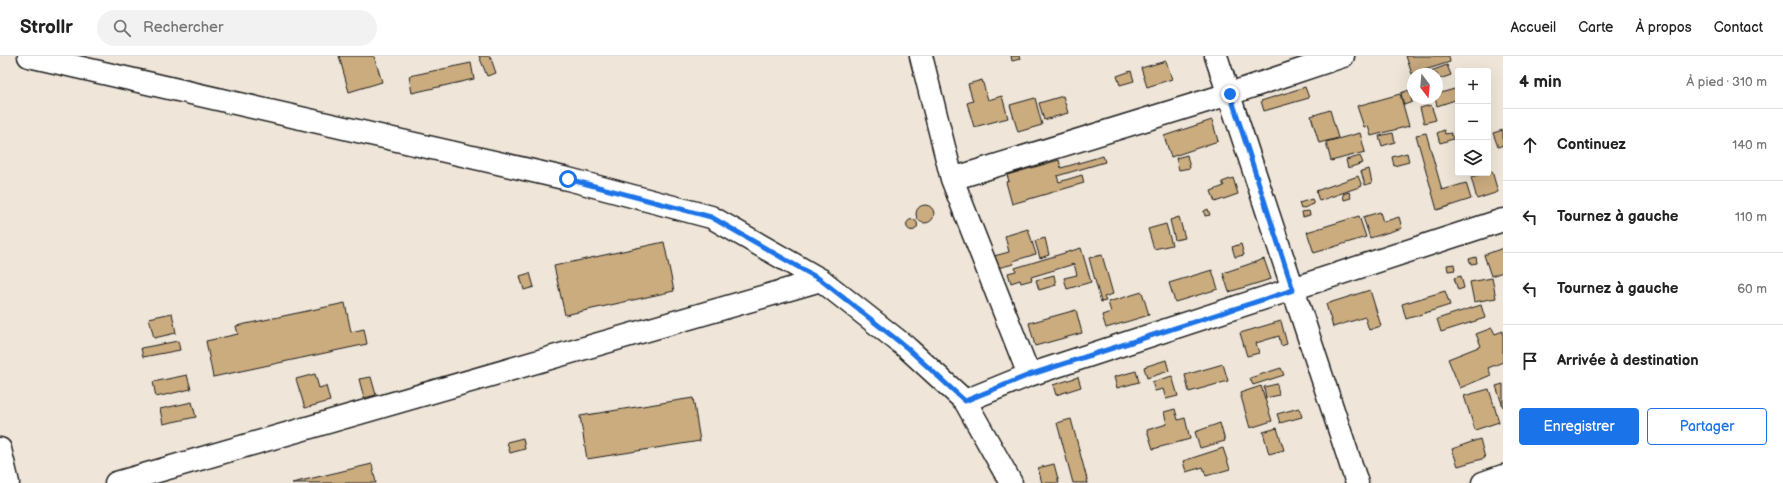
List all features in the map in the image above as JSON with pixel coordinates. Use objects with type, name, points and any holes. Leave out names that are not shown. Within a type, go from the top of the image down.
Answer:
[{"type":"street","points":[[29,56],[568,179],[711,217],[821,280],[906,347],[965,401],[1011,483]]},
{"type":"street","points":[[921,56],[952,179],[1029,375]]},
{"type":"street","points":[[1216,56],[1230,94],[1357,483]]},
{"type":"street","points":[[952,179],[1230,94],[1343,56]]},
{"type":"street","points":[[965,401],[1029,375],[1293,290],[1503,220]]},
{"type":"street","points":[[116,483],[821,280]]},
{"type":"street","points":[[0,449],[8,483]]},
{"type":"street","points":[[1483,483],[1503,476]]},
{"type":"building","points":[[339,56],[374,56],[382,82],[349,92]]},
{"type":"building","points":[[479,56],[490,56],[496,73],[487,76]]},
{"type":"building","points":[[1011,56],[1019,56],[1020,59],[1012,61]]},
{"type":"building","points":[[1406,56],[1449,56],[1450,62],[1431,68],[1410,68]]},
{"type":"building","points":[[1166,61],[1172,79],[1147,87],[1141,68]]},
{"type":"building","points":[[471,63],[474,79],[412,93],[409,76]]},
{"type":"building","points":[[1447,65],[1451,75],[1443,78],[1443,68],[1439,68]]},
{"type":"building","points":[[1131,71],[1134,81],[1120,85],[1117,76]]},
{"type":"building","points":[[982,80],[988,100],[1002,96],[1008,118],[974,127],[967,103],[973,101],[968,84]]},
{"type":"building","points":[[1305,87],[1309,98],[1264,111],[1261,101]]},
{"type":"building","points":[[1455,89],[1455,100],[1443,104],[1443,92]]},
{"type":"building","points":[[1407,91],[1407,104],[1404,105],[1401,93]]},
{"type":"building","points":[[1400,94],[1409,126],[1371,136],[1368,126],[1364,127],[1357,106]]},
{"type":"building","points":[[1063,96],[1068,113],[1044,120],[1039,103]]},
{"type":"building","points":[[1035,98],[1042,125],[1018,132],[1010,105]]},
{"type":"building","points":[[1431,105],[1436,120],[1424,123],[1420,108]]},
{"type":"building","points":[[1330,110],[1338,138],[1319,143],[1311,116]]},
{"type":"building","points":[[1212,120],[1218,141],[1171,157],[1164,136]]},
{"type":"building","points":[[1444,130],[1445,134],[1451,133],[1453,139],[1440,143],[1437,133]]},
{"type":"building","points":[[1503,130],[1503,145],[1498,147],[1493,133]]},
{"type":"building","points":[[1360,133],[1365,152],[1331,161],[1326,142]]},
{"type":"building","points":[[1393,133],[1395,142],[1382,146],[1379,136]]},
{"type":"building","points":[[1426,133],[1442,190],[1466,183],[1471,199],[1437,210],[1416,135]]},
{"type":"building","points":[[1407,153],[1409,162],[1394,166],[1392,157]]},
{"type":"building","points":[[1187,155],[1190,168],[1179,170],[1176,158]]},
{"type":"building","points":[[1103,156],[1105,162],[1057,176],[1059,182],[1082,175],[1084,183],[1012,204],[1006,182],[1009,181],[1007,175],[1059,160],[1061,168]]},
{"type":"building","points":[[1360,156],[1363,163],[1348,168],[1346,160]]},
{"type":"building","points":[[1369,169],[1372,183],[1365,185],[1361,171]]},
{"type":"building","points":[[1491,171],[1498,192],[1477,199],[1471,177],[1491,176]]},
{"type":"building","points":[[1358,176],[1362,186],[1319,201],[1316,191]]},
{"type":"building","points":[[1233,178],[1238,194],[1215,202],[1211,191],[1224,186],[1222,182]]},
{"type":"building","points":[[1349,192],[1351,198],[1344,200],[1343,194]]},
{"type":"building","points":[[1312,199],[1314,204],[1301,209],[1299,203]]},
{"type":"building","points":[[925,205],[931,208],[934,214],[931,220],[925,223],[919,220],[916,214],[919,208]]},
{"type":"building","points":[[1208,209],[1210,215],[1205,216],[1204,211]]},
{"type":"building","points":[[1309,211],[1310,215],[1303,217],[1302,212]]},
{"type":"building","points":[[1380,212],[1383,222],[1399,217],[1402,228],[1370,238],[1363,217]]},
{"type":"building","points":[[1359,216],[1366,237],[1314,253],[1307,232]]},
{"type":"building","points":[[1179,217],[1185,238],[1175,240],[1170,220]]},
{"type":"building","points":[[912,219],[916,221],[918,225],[916,229],[912,231],[908,229],[906,225],[908,221]]},
{"type":"building","points":[[1166,224],[1172,245],[1154,249],[1148,229]]},
{"type":"building","points":[[1028,229],[1036,254],[1013,261],[1014,264],[997,268],[994,256],[1009,252],[1005,236]]},
{"type":"building","points":[[1045,238],[1049,255],[1040,258],[1035,241]]},
{"type":"building","points":[[664,242],[674,291],[565,315],[554,266]]},
{"type":"building","points":[[1241,244],[1244,255],[1235,257],[1232,247]]},
{"type":"building","points":[[1081,248],[1091,282],[1067,289],[1064,278],[1077,275],[1074,264],[1031,277],[1032,280],[1021,283],[1020,280],[1011,283],[1008,273],[1016,271],[1015,268]]},
{"type":"building","points":[[1503,248],[1503,272],[1491,276],[1484,255]]},
{"type":"building","points":[[1102,255],[1113,294],[1104,297],[1106,301],[1101,302],[1089,258]]},
{"type":"building","points":[[1476,257],[1477,263],[1471,264],[1469,259]]},
{"type":"building","points":[[1264,259],[1271,279],[1229,292],[1223,273]]},
{"type":"building","points":[[1454,264],[1455,270],[1448,271],[1447,265]]},
{"type":"building","points":[[1212,270],[1218,289],[1175,302],[1169,283]]},
{"type":"building","points":[[530,273],[534,287],[524,290],[520,276]]},
{"type":"building","points":[[1054,275],[1056,285],[1039,290],[1036,280]]},
{"type":"building","points":[[1461,276],[1464,288],[1458,290],[1454,278]]},
{"type":"building","points":[[1492,278],[1496,298],[1474,302],[1470,282]]},
{"type":"building","points":[[1370,290],[1381,326],[1369,330],[1365,317],[1333,327],[1326,304]]},
{"type":"building","points":[[1445,291],[1450,305],[1406,319],[1402,304]]},
{"type":"building","points":[[1142,292],[1149,315],[1106,328],[1102,315],[1111,312],[1108,302]]},
{"type":"building","points":[[345,303],[351,332],[364,329],[367,344],[213,377],[206,341],[238,334],[236,326]]},
{"type":"building","points":[[1481,305],[1485,318],[1441,332],[1437,319]]},
{"type":"building","points":[[1076,310],[1082,333],[1035,346],[1029,323]]},
{"type":"building","points":[[172,313],[176,333],[154,338],[149,318]]},
{"type":"building","points":[[1281,321],[1287,344],[1281,346],[1279,336],[1256,343],[1259,353],[1247,356],[1240,333]]},
{"type":"building","points":[[1492,328],[1495,334],[1503,331],[1503,362],[1488,368],[1491,375],[1460,388],[1448,359],[1481,346],[1476,334]]},
{"type":"building","points":[[178,341],[180,350],[143,357],[141,348]]},
{"type":"building","points":[[1166,360],[1169,371],[1147,378],[1144,367]]},
{"type":"building","points":[[1223,364],[1228,381],[1189,392],[1185,375]]},
{"type":"building","points":[[1281,368],[1284,375],[1253,385],[1250,378]]},
{"type":"building","points":[[1136,371],[1139,382],[1117,388],[1114,377]]},
{"type":"building","points":[[315,374],[319,388],[326,386],[330,401],[305,408],[296,379]]},
{"type":"building","points":[[187,375],[191,389],[156,397],[153,382]]},
{"type":"building","points":[[1172,376],[1178,396],[1166,399],[1163,389],[1155,391],[1152,382]]},
{"type":"building","points":[[371,377],[376,395],[364,398],[359,379]]},
{"type":"building","points":[[1078,377],[1081,387],[1056,395],[1053,385]]},
{"type":"building","points":[[1277,384],[1279,395],[1266,398],[1264,387]]},
{"type":"building","points":[[1503,384],[1503,407],[1496,386]]},
{"type":"building","points":[[1261,386],[1272,421],[1250,428],[1240,393]]},
{"type":"building","points":[[1489,389],[1499,422],[1475,430],[1464,396]]},
{"type":"building","points":[[693,398],[700,441],[587,459],[580,416]]},
{"type":"building","points":[[192,402],[196,417],[163,424],[160,409]]},
{"type":"building","points":[[1299,408],[1302,417],[1280,423],[1277,414]]},
{"type":"building","points":[[1175,409],[1178,420],[1185,418],[1190,439],[1153,449],[1147,430],[1167,424],[1164,412]]},
{"type":"building","points":[[1071,419],[1088,483],[1073,483],[1057,423]]},
{"type":"building","points":[[1220,423],[1225,441],[1200,448],[1195,432]]},
{"type":"building","points":[[1277,428],[1284,450],[1269,454],[1263,432]]},
{"type":"building","points":[[523,438],[525,449],[510,453],[507,442]]},
{"type":"building","points":[[1480,439],[1485,458],[1458,466],[1452,449]]},
{"type":"building","points":[[1223,448],[1230,469],[1206,476],[1203,467],[1186,472],[1183,461]]},
{"type":"building","points":[[372,464],[376,483],[292,483]]},
{"type":"building","points":[[1054,464],[1059,483],[1042,483],[1038,468]]},
{"type":"route","points":[[568,179],[711,217],[821,280],[838,292],[906,347],[965,401],[1029,375],[1293,290],[1230,94]]}]
